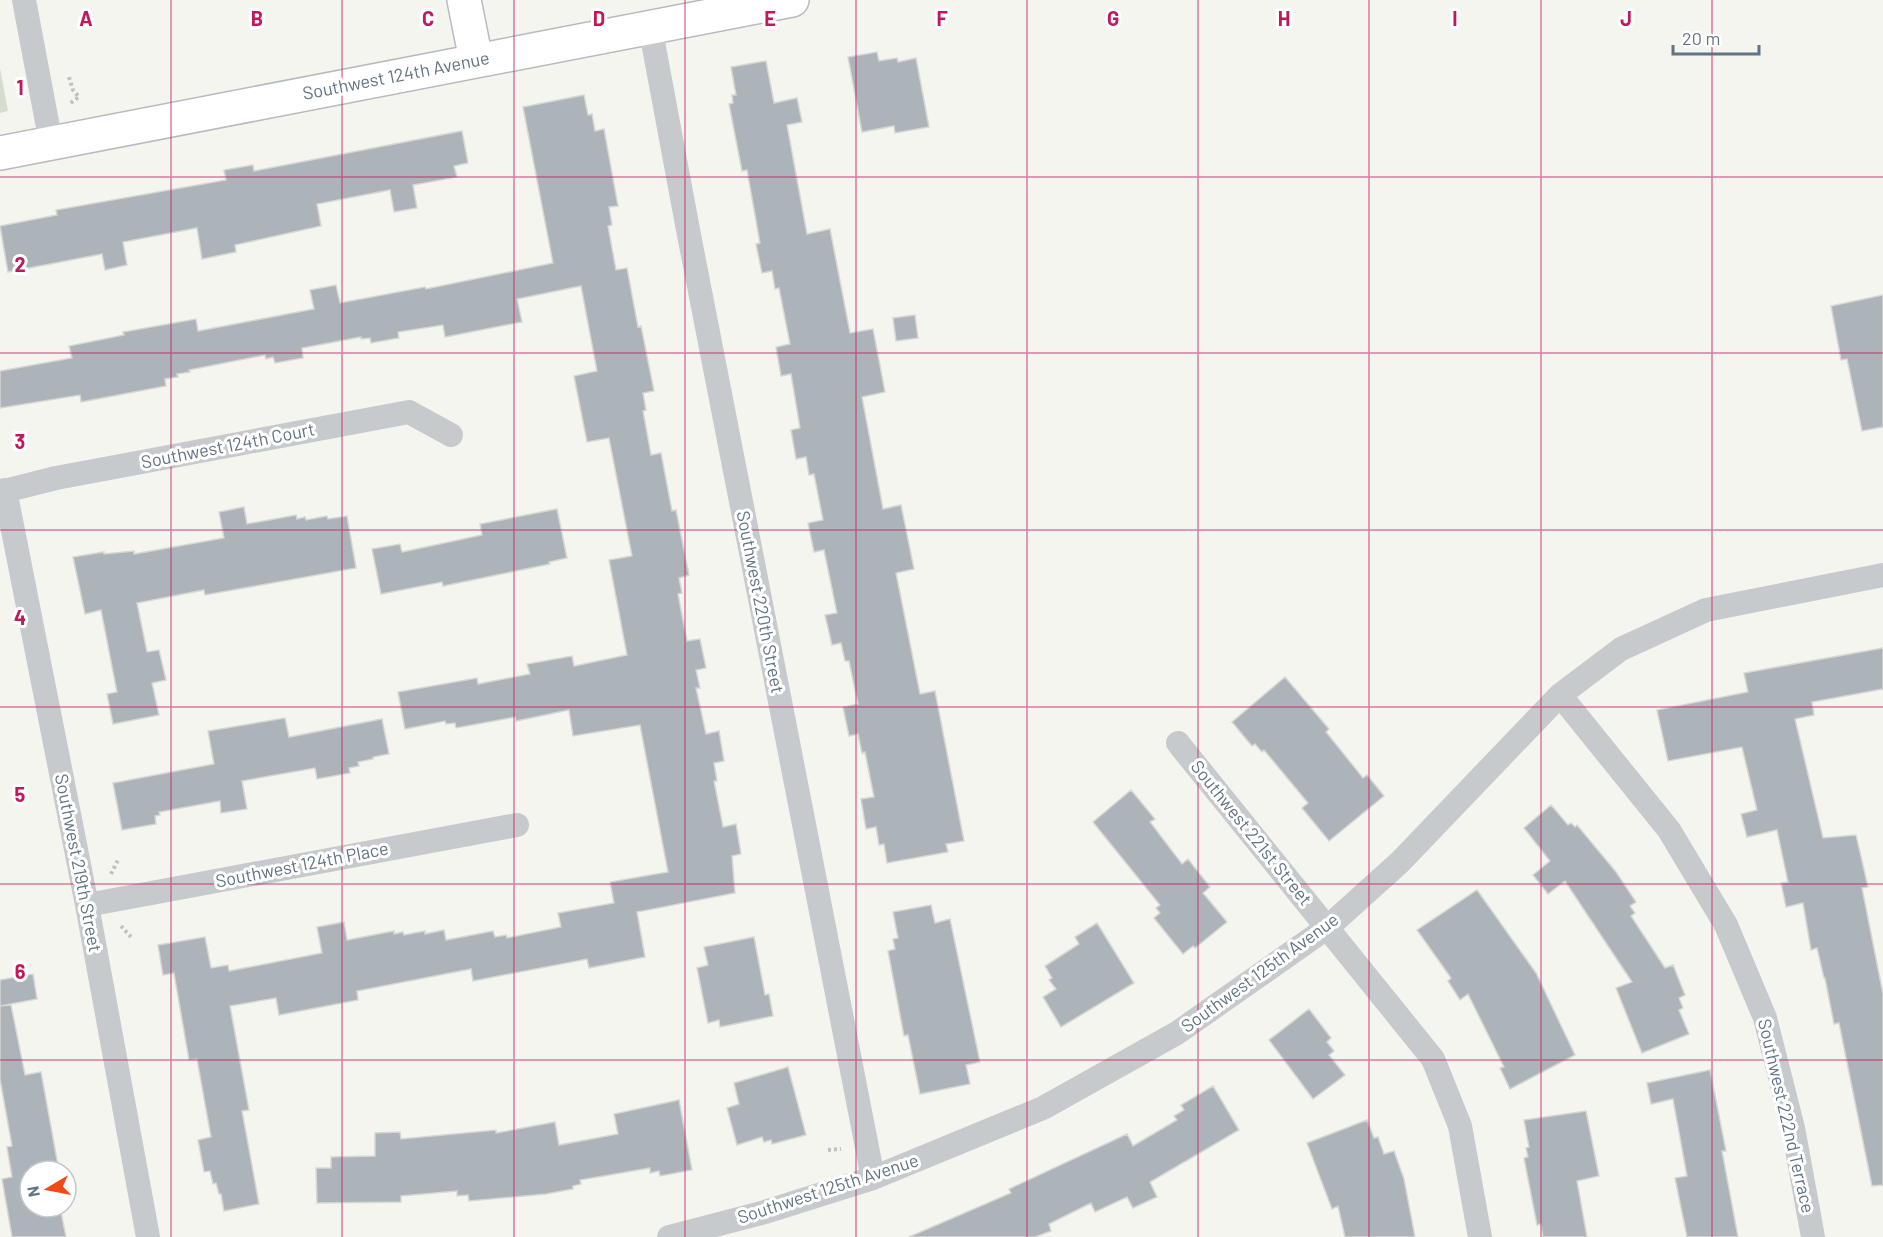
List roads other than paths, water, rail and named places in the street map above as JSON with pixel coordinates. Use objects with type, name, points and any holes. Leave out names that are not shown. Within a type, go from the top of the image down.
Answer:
[{"type":"street","points":[[24,0],[51,143]]},
{"type":"street","points":[[464,0],[476,60]]},
{"type":"street","name":"Southwest 124th Avenue","points":[[0,153],[476,60],[655,13],[792,0]]},
{"type":"street","name":"Southwest 220th Street","points":[[655,13],[689,235],[873,1178]]},
{"type":"street","name":"Southwest 124th Court","points":[[3,491],[56,478],[409,412],[451,435]]},
{"type":"street","name":"Southwest 219th Street","points":[[3,491],[87,905],[148,1237]]},
{"type":"street","name":"Southwest 125th Avenue","points":[[669,1237],[765,1212],[873,1178],[1053,1102],[1177,1033],[1328,927],[1400,862],[1560,695],[1621,649],[1706,610],[1883,575]]},
{"type":"street","name":"Southwest 222nd Terrace","points":[[1560,695],[1669,831],[1726,925],[1765,1018],[1793,1128],[1813,1237]]},
{"type":"street","name":"Southwest 221st Street","points":[[1178,743],[1433,1059],[1460,1126],[1480,1237]]},
{"type":"street","name":"Southwest 124th Place","points":[[87,905],[517,825]]}]
